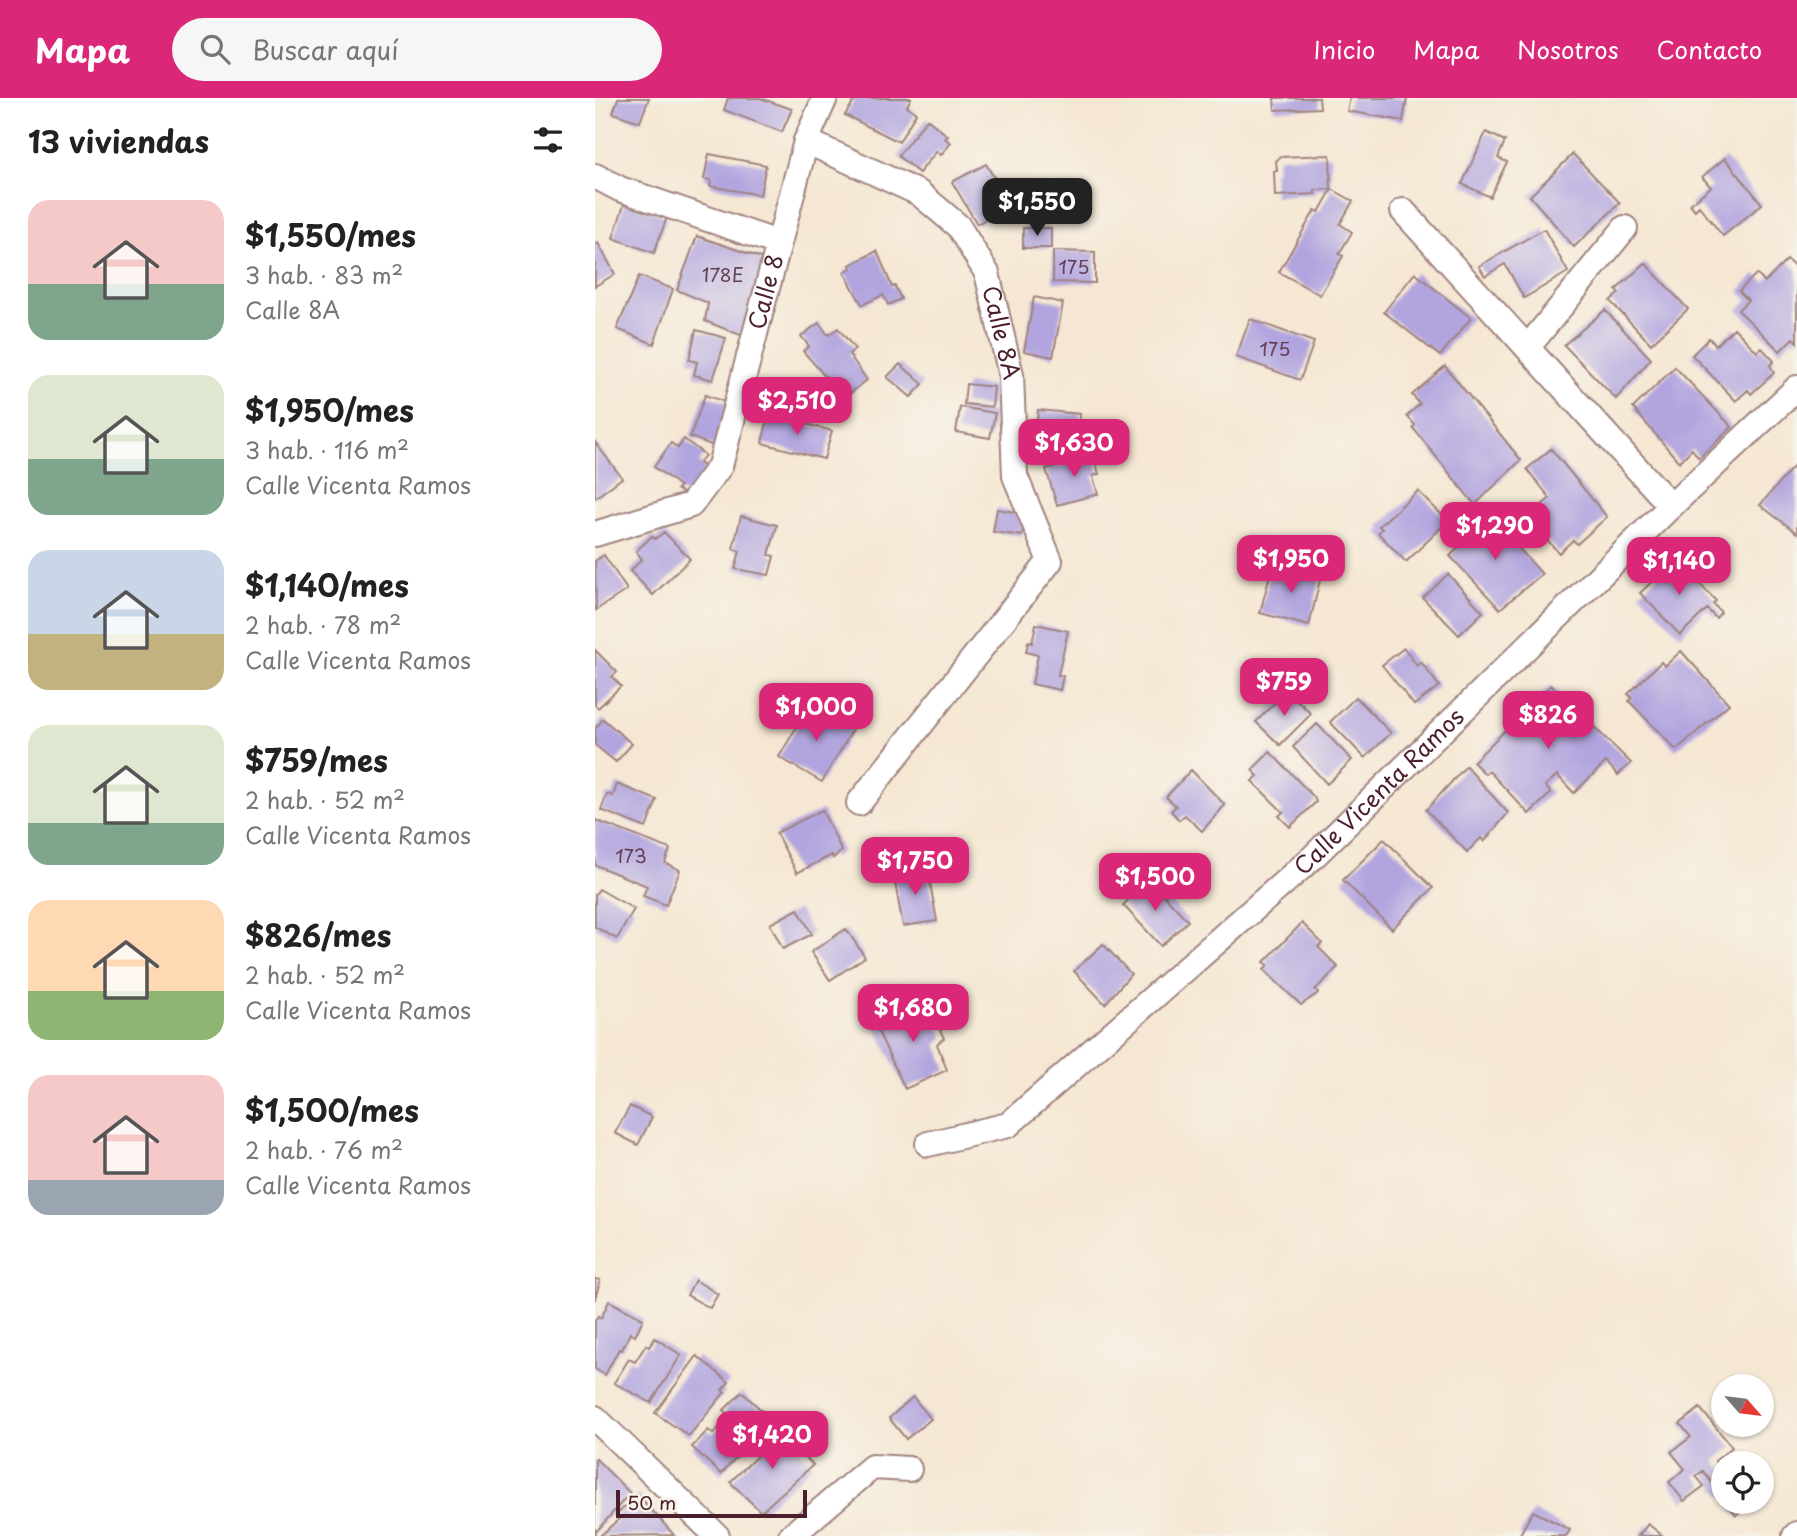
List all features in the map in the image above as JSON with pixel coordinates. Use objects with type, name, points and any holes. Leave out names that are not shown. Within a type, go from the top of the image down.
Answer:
[{"type":"street","name":"Calle 8","points":[[595,534],[691,505],[720,466],[806,141],[825,98]]},
{"type":"street","name":"Calle 8A","points":[[806,141],[919,193],[958,226],[987,273],[1011,375],[1015,476],[1050,561],[859,803]]},
{"type":"street","points":[[595,176],[620,189],[778,243]]},
{"type":"street","points":[[1403,211],[1671,506]]},
{"type":"street","points":[[1528,346],[1625,228]]},
{"type":"street","name":"Calle Vicenta Ramos","points":[[928,1144],[1008,1125],[1312,859],[1671,506],[1797,388]]},
{"type":"street","points":[[595,1418],[717,1536]]},
{"type":"street","points":[[791,1536],[871,1467],[909,1469]]},
{"type":"building","points":[[618,98],[649,98],[640,122],[613,113]]},
{"type":"building","points":[[728,98],[760,98],[792,109],[782,132],[724,110]]},
{"type":"building","points":[[847,98],[911,98],[907,106],[916,113],[899,142],[845,115],[854,101]]},
{"type":"building","points":[[1274,98],[1319,98],[1320,108],[1275,110]]},
{"type":"building","points":[[1350,98],[1407,98],[1403,121],[1347,111]]},
{"type":"building","points":[[927,119],[948,136],[945,138],[951,143],[941,155],[937,151],[919,173],[898,156]]},
{"type":"building","points":[[1486,132],[1505,141],[1498,158],[1507,162],[1490,197],[1462,184]]},
{"type":"building","points":[[709,154],[766,165],[760,195],[710,186],[711,180],[704,179]]},
{"type":"building","points":[[1573,154],[1620,203],[1574,247],[1530,196]]},
{"type":"building","points":[[1330,155],[1331,189],[1315,190],[1315,194],[1275,196],[1274,171],[1277,171],[1276,161],[1280,157]]},
{"type":"building","points":[[1725,158],[1762,204],[1723,236],[1699,206],[1695,210],[1690,204],[1711,187],[1702,177]]},
{"type":"building","points":[[986,164],[1011,206],[977,224],[952,182]]},
{"type":"building","points":[[1332,189],[1353,201],[1340,224],[1352,232],[1339,254],[1343,256],[1320,295],[1279,272],[1315,210],[1319,212]]},
{"type":"building","points":[[625,202],[667,217],[654,253],[613,238]]},
{"type":"building","points":[[1023,228],[1051,228],[1051,248],[1023,248]]},
{"type":"building","points":[[1544,229],[1568,272],[1524,298],[1505,264],[1485,276],[1479,266]]},
{"type":"building","points":[[697,236],[767,260],[748,338],[705,321],[708,303],[677,290]]},
{"type":"building","points":[[598,243],[615,274],[595,286],[595,245]]},
{"type":"building","points":[[877,251],[892,287],[895,286],[901,299],[888,305],[883,295],[862,305],[844,272],[851,268],[850,265]]},
{"type":"building","points":[[1053,251],[1095,252],[1095,283],[1053,282]]},
{"type":"building","points":[[1787,260],[1797,269],[1797,342],[1793,338],[1780,351],[1738,310],[1748,300],[1739,291],[1756,274],[1765,282]]},
{"type":"building","points":[[1645,263],[1688,309],[1651,344],[1610,301],[1619,293],[1616,290]]},
{"type":"building","points":[[1415,273],[1471,318],[1440,356],[1384,312]]},
{"type":"building","points":[[639,276],[673,289],[654,344],[617,329]]},
{"type":"building","points":[[1034,297],[1063,303],[1053,357],[1024,351]]},
{"type":"building","points":[[1605,310],[1651,359],[1616,399],[1564,345]]},
{"type":"building","points":[[1250,319],[1314,342],[1300,380],[1236,357]]},
{"type":"building","points":[[819,323],[828,335],[838,328],[855,349],[849,354],[867,380],[834,406],[821,389],[830,382],[803,351],[809,346],[801,336]]},
{"type":"building","points":[[1734,328],[1757,352],[1761,347],[1774,361],[1770,365],[1774,373],[1751,394],[1748,390],[1736,401],[1692,355],[1709,338],[1716,345]]},
{"type":"building","points":[[696,330],[726,338],[713,380],[694,375],[697,362],[689,360]]},
{"type":"building","points":[[900,364],[923,384],[911,397],[887,377]]},
{"type":"building","points":[[1445,366],[1521,460],[1475,505],[1413,428],[1415,425],[1407,416],[1420,404],[1412,395]]},
{"type":"building","points":[[1675,367],[1732,427],[1699,458],[1692,449],[1679,462],[1633,408]]},
{"type":"building","points":[[966,384],[994,387],[992,407],[964,404]]},
{"type":"building","points":[[705,395],[731,404],[716,447],[690,437]]},
{"type":"building","points":[[960,407],[995,413],[990,438],[956,432]]},
{"type":"building","points":[[1038,410],[1080,414],[1077,448],[1035,444]]},
{"type":"building","points":[[769,414],[832,431],[824,459],[762,443]]},
{"type":"building","points":[[684,439],[705,455],[699,463],[707,469],[687,496],[677,489],[680,486],[654,467],[671,443],[678,448]]},
{"type":"building","points":[[595,442],[622,478],[595,498]]},
{"type":"building","points":[[1551,449],[1607,517],[1577,544],[1573,540],[1559,553],[1527,518],[1550,498],[1527,469]]},
{"type":"building","points":[[1092,451],[1099,474],[1093,476],[1098,494],[1057,505],[1046,469],[1069,463],[1068,458]]},
{"type":"building","points":[[1793,467],[1797,470],[1797,533],[1760,505]]},
{"type":"building","points":[[1418,491],[1448,521],[1406,562],[1378,533],[1382,529],[1379,526]]},
{"type":"building","points":[[997,509],[1026,514],[1022,536],[993,532]]},
{"type":"building","points":[[1483,509],[1542,574],[1500,609],[1450,556],[1479,528],[1471,519]]},
{"type":"building","points":[[741,516],[777,525],[769,555],[774,556],[769,575],[735,569],[740,551],[733,549]]},
{"type":"building","points":[[664,532],[690,559],[653,595],[630,571],[642,559],[636,551],[652,536],[655,539]]},
{"type":"building","points":[[604,555],[627,590],[596,610],[595,561]]},
{"type":"building","points":[[1676,559],[1716,601],[1713,604],[1721,612],[1716,618],[1707,609],[1680,635],[1640,593]]},
{"type":"building","points":[[1273,563],[1321,576],[1309,626],[1260,613]]},
{"type":"building","points":[[1448,574],[1483,612],[1459,635],[1423,598]]},
{"type":"building","points":[[1036,624],[1068,631],[1058,675],[1063,676],[1060,690],[1032,684],[1038,655],[1026,652],[1028,642],[1032,643]]},
{"type":"building","points":[[1404,648],[1417,666],[1421,662],[1439,686],[1414,705],[1382,665]]},
{"type":"building","points":[[595,650],[617,672],[612,677],[621,686],[598,708],[595,705]]},
{"type":"building","points":[[1681,651],[1729,704],[1676,750],[1629,701],[1632,698],[1628,694],[1661,662],[1665,666]]},
{"type":"building","points":[[1551,685],[1631,763],[1618,775],[1606,762],[1574,793],[1557,775],[1545,786],[1551,793],[1529,814],[1489,771],[1485,774],[1473,762]]},
{"type":"building","points":[[1287,690],[1311,714],[1280,745],[1256,722]]},
{"type":"building","points":[[1356,697],[1391,733],[1365,758],[1330,722]]},
{"type":"building","points":[[810,704],[853,729],[822,782],[779,757]]},
{"type":"building","points":[[603,719],[632,744],[616,762],[595,745],[595,729]]},
{"type":"building","points":[[1317,724],[1352,760],[1327,784],[1293,747]]},
{"type":"building","points":[[1270,752],[1316,802],[1290,827],[1279,816],[1283,812],[1252,781],[1258,776],[1252,770]]},
{"type":"building","points":[[1466,766],[1508,813],[1484,842],[1481,838],[1467,852],[1426,810]]},
{"type":"building","points":[[1191,770],[1225,805],[1202,831],[1185,815],[1179,820],[1171,811],[1176,806],[1166,797]]},
{"type":"building","points":[[617,784],[657,800],[646,828],[601,810],[607,794],[613,796]]},
{"type":"building","points":[[822,810],[842,851],[833,858],[832,855],[797,873],[776,833]]},
{"type":"building","points":[[595,820],[670,849],[665,863],[680,870],[666,905],[643,896],[647,886],[595,865]]},
{"type":"building","points":[[1384,839],[1433,888],[1392,929],[1343,880]]},
{"type":"building","points":[[927,867],[937,921],[903,926],[893,872]]},
{"type":"building","points":[[1150,880],[1188,921],[1161,946],[1123,905]]},
{"type":"building","points":[[599,889],[634,909],[617,939],[595,927],[595,895]]},
{"type":"building","points":[[798,909],[812,934],[783,949],[770,924]]},
{"type":"building","points":[[1302,923],[1322,943],[1318,947],[1338,967],[1315,990],[1318,993],[1301,1005],[1264,970],[1268,965],[1264,962]]},
{"type":"building","points":[[846,929],[865,957],[830,980],[811,952]]},
{"type":"building","points":[[1103,944],[1131,974],[1105,1004],[1074,971]]},
{"type":"building","points":[[924,999],[944,1038],[937,1044],[947,1070],[905,1089],[875,1025]]},
{"type":"building","points":[[630,1106],[652,1117],[638,1145],[615,1133]]},
{"type":"building","points":[[595,1279],[600,1280],[595,1300]]},
{"type":"building","points":[[695,1280],[718,1294],[710,1308],[687,1295]]},
{"type":"building","points":[[609,1301],[643,1319],[635,1336],[630,1333],[622,1350],[619,1349],[605,1375],[595,1369],[595,1321],[598,1316],[601,1318]]},
{"type":"building","points":[[655,1338],[681,1355],[651,1403],[614,1383],[629,1359],[635,1362],[646,1345],[649,1347]]},
{"type":"building","points":[[697,1356],[729,1382],[722,1390],[725,1392],[689,1436],[655,1413]]},
{"type":"building","points":[[742,1392],[776,1424],[758,1443],[755,1441],[744,1453],[742,1451],[721,1474],[692,1447],[708,1430],[713,1434],[730,1417],[724,1410]]},
{"type":"building","points":[[913,1397],[931,1419],[906,1439],[889,1418]]},
{"type":"building","points":[[1700,1408],[1711,1421],[1711,1437],[1724,1437],[1732,1447],[1727,1451],[1711,1451],[1711,1482],[1703,1471],[1696,1476],[1704,1486],[1684,1501],[1669,1482],[1685,1469],[1671,1452],[1691,1437],[1680,1424]]},
{"type":"building","points":[[790,1424],[794,1428],[786,1435],[813,1465],[761,1512],[730,1482]]},
{"type":"building","points":[[595,1460],[630,1493],[595,1533]]},
{"type":"building","points":[[638,1495],[674,1535],[600,1536],[619,1519],[616,1515]]},
{"type":"building","points":[[1533,1511],[1570,1530],[1566,1536],[1519,1536]]},
{"type":"building","points":[[1648,1524],[1663,1536],[1638,1536]]}]
